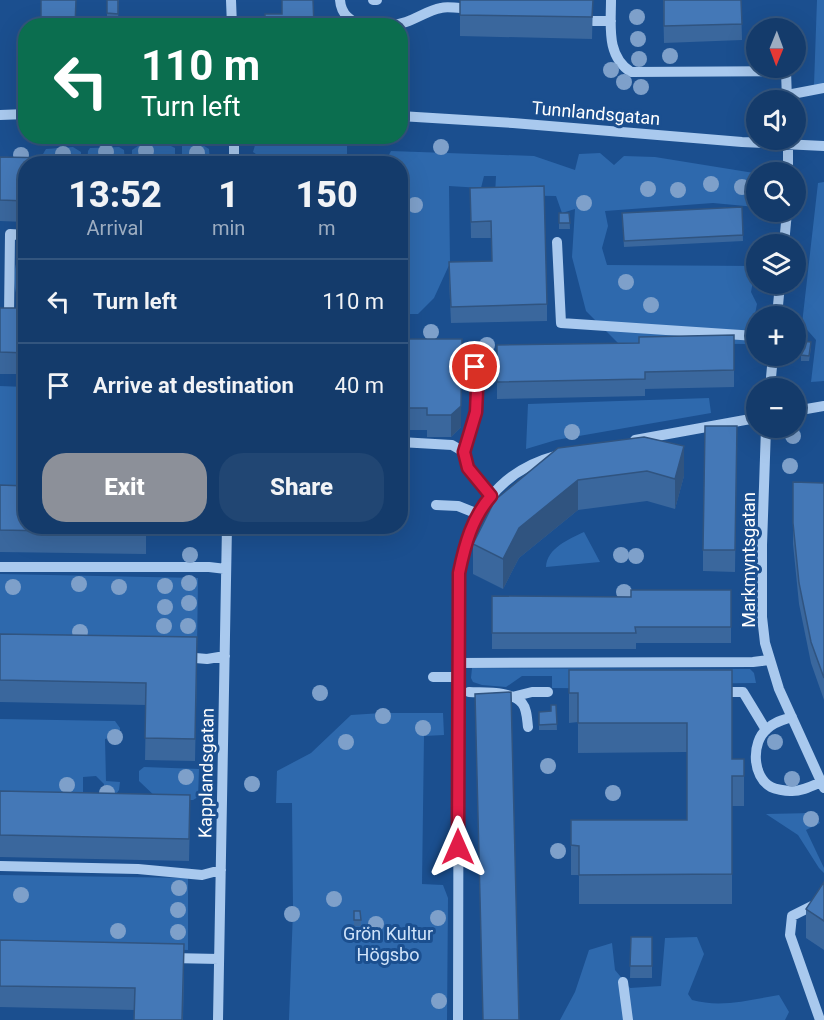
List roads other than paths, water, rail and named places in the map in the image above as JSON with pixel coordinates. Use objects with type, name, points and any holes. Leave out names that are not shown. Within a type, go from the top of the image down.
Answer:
[{"type":"street","points":[[231,0],[232,18]]},
{"type":"street","points":[[340,0],[341,7],[348,18]]},
{"type":"street","points":[[611,0],[615,55],[625,68],[632,72],[786,71],[787,90]]},
{"type":"street","points":[[408,20],[441,8],[460,8]]},
{"type":"street","points":[[592,21],[611,21]]},
{"type":"street","points":[[806,93],[824,88]]},
{"type":"street","points":[[0,115],[18,114]]},
{"type":"street","name":"Tunnlandsgatan","points":[[408,116],[746,139]]},
{"type":"street","name":"Tunnlandsgatan","points":[[806,144],[824,146]]},
{"type":"street","points":[[18,234],[10,234],[9,315],[18,316]]},
{"type":"street","points":[[557,242],[561,323],[746,335]]},
{"type":"street","points":[[474,352],[476,412],[464,452],[468,468],[491,496]]},
{"type":"street","points":[[806,409],[824,406]]},
{"type":"street","points":[[619,444],[746,420]]},
{"type":"street","name":"Markmyntsgatan","points":[[766,438],[762,544],[762,617],[765,643],[779,688],[823,785]]},
{"type":"street","points":[[408,442],[452,445],[464,452]]},
{"type":"street","points":[[458,1020],[459,573],[468,536],[478,514],[491,496],[528,466],[563,455]]},
{"type":"street","points":[[436,505],[458,506],[478,514]]},
{"type":"street","name":"Kapplandsgatan","points":[[218,1020],[227,534]]},
{"type":"street","points":[[0,567],[226,569]]},
{"type":"street","points":[[169,655],[207,659],[225,656]]},
{"type":"street","points":[[458,663],[769,660]]},
{"type":"street","points":[[433,677],[458,677]]},
{"type":"street","points":[[469,692],[512,697],[532,692],[548,692]]},
{"type":"street","points":[[710,692],[743,692],[766,729]]},
{"type":"street","points":[[512,697],[521,702],[528,727]]},
{"type":"street","points":[[792,717],[776,722],[761,736],[756,751],[758,768],[763,779],[771,787],[791,792],[823,785]]},
{"type":"street","points":[[0,867],[138,868],[202,875],[221,870]]},
{"type":"street","points":[[820,1020],[790,935],[792,916],[824,900]]},
{"type":"street","points":[[159,957],[219,959]]},
{"type":"street","points":[[623,982],[628,1020]]},
{"type":"park label","name":"Grön Kultur Högsbo","points":[[388,943]]}]
